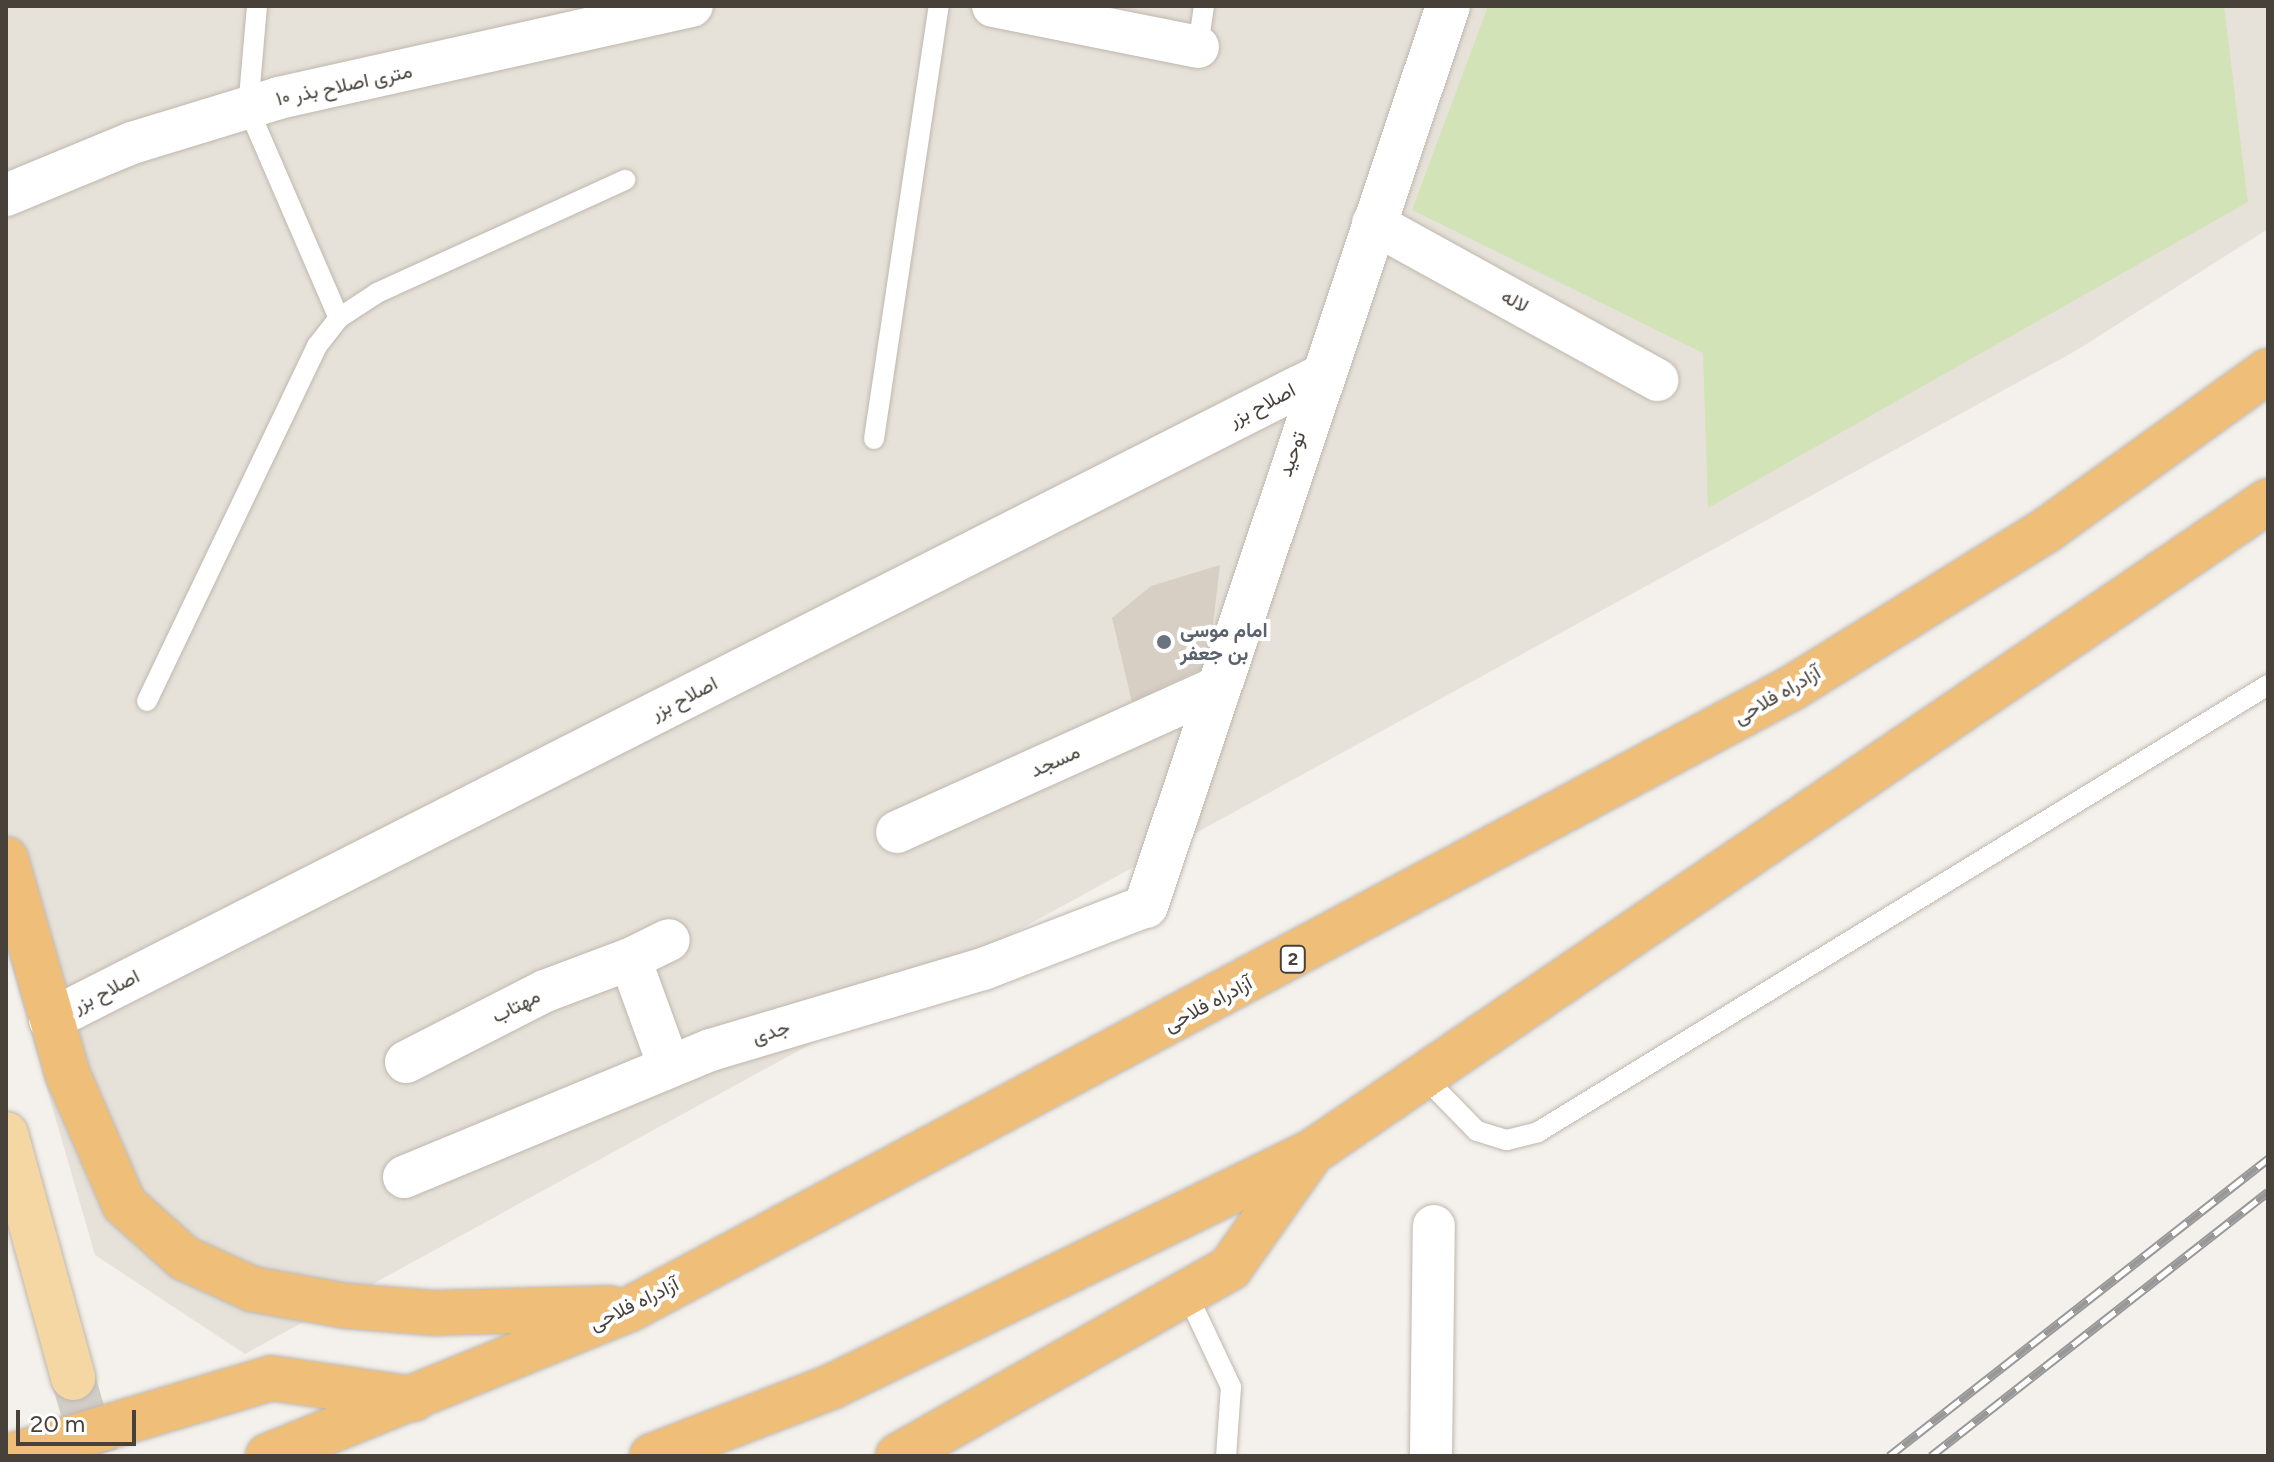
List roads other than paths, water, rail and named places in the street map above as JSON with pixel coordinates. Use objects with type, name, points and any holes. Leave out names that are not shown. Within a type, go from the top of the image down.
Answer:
[{"type":"highway","name":"آزادراه فلاحی","points":[[268,1456],[416,1400],[632,1308],[1792,688],[2048,529],[2268,371]]},
{"type":"highway","points":[[652,1456],[831,1387],[1312,1152],[1426,1079],[2268,501]]},
{"type":"highway","points":[[6,859],[50,1020],[124,1204],[184,1258],[252,1289],[346,1306],[435,1313],[632,1308]]},
{"type":"highway","points":[[898,1456],[1230,1268],[1312,1152]]},
{"type":"highway","points":[[10,1456],[271,1378],[416,1400]]},
{"type":"main road","points":[[6,1134],[73,1378]]},
{"type":"street","name":"۱۰ متری اصلاح بذر","points":[[6,195],[132,143],[248,108],[692,6]]},
{"type":"street","points":[[993,6],[1198,47]]},
{"type":"street","name":"توحید","points":[[1146,906],[1213,689],[1448,6]]},
{"type":"street","name":"لاله","points":[[1373,223],[1657,380]]},
{"type":"street","name":"اصلاح بزر","points":[[50,1020],[1318,377]]},
{"type":"street","name":"مسجد","points":[[897,832],[1213,689]]},
{"type":"street","name":"جدی","points":[[404,1177],[669,1066],[983,969],[1146,906]]},
{"type":"street","name":"مهتاب","points":[[406,1062],[545,991],[630,959],[669,940]]},
{"type":"street","points":[[630,959],[669,1066]]},
{"type":"street","points":[[1431,1456],[1434,1226]]},
{"type":"lane","points":[[257,6],[248,108],[339,318]]},
{"type":"lane","points":[[874,439],[939,6]]},
{"type":"lane","points":[[1198,47],[1204,6]]},
{"type":"lane","points":[[147,701],[317,346],[339,318],[377,293],[625,180]]},
{"type":"lane","points":[[1426,1079],[1477,1131],[1507,1140],[1538,1132],[2268,685]]},
{"type":"lane","points":[[1187,1294],[1231,1387],[1226,1456]]},
{"type":"tunnel","points":[[73,1378],[96,1456]]},
{"type":"railway","points":[[1889,1456],[2268,1159]]},
{"type":"railway","points":[[1931,1456],[2268,1192]]},
{"type":"place","name":"امام موسی بن جعفر","points":[[1164,642]]}]
